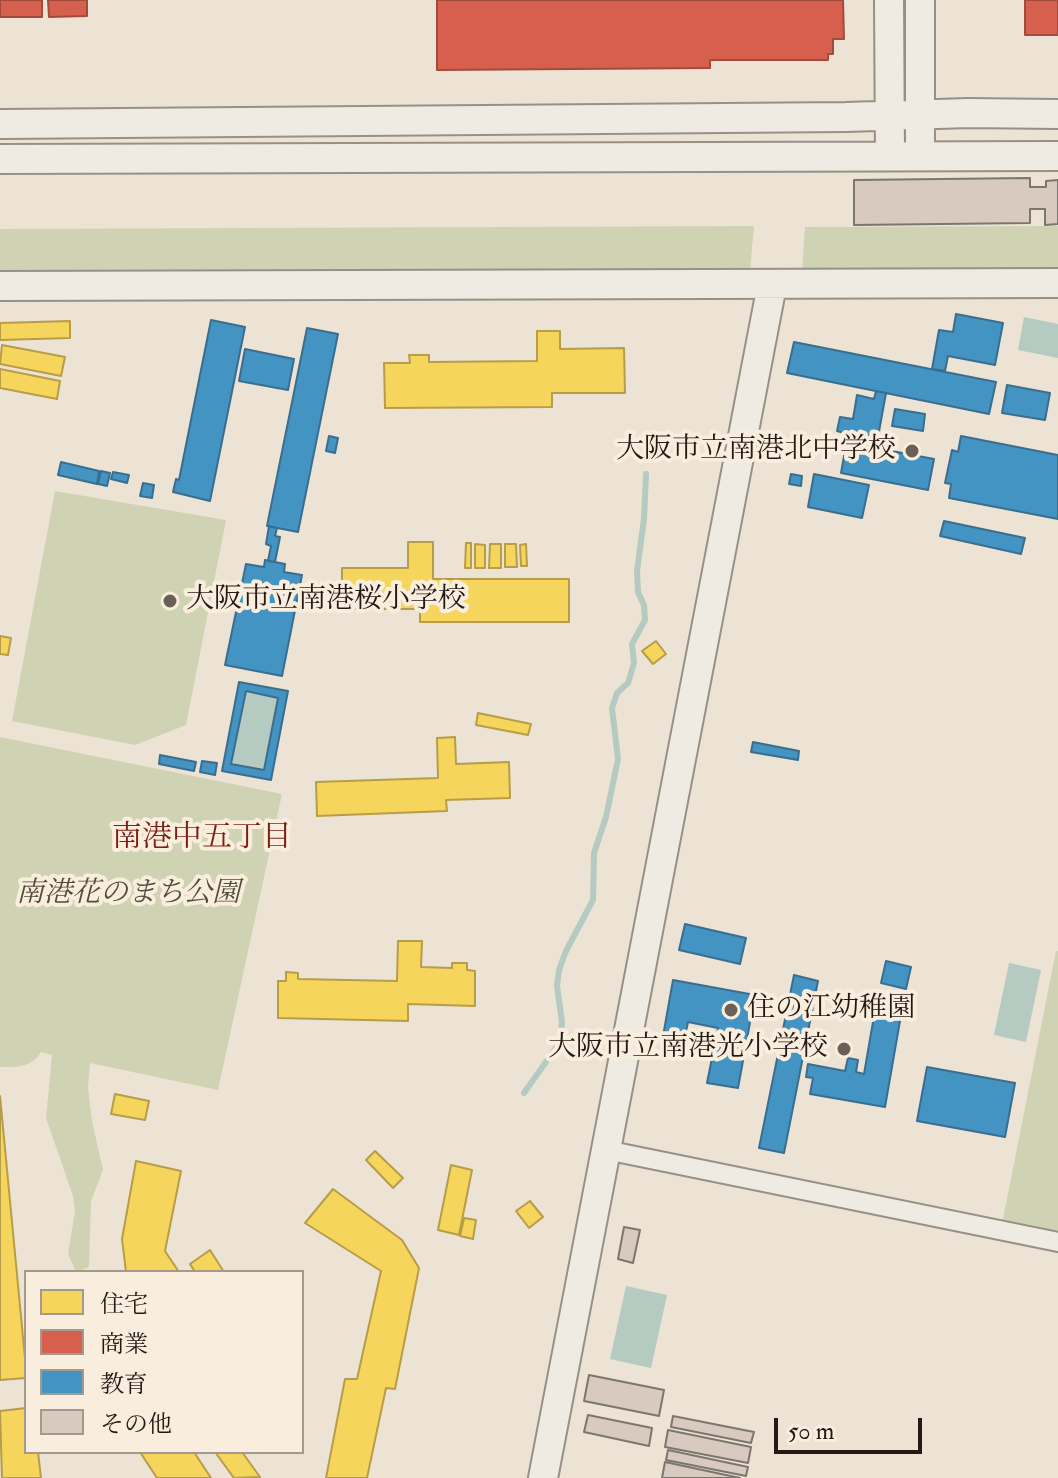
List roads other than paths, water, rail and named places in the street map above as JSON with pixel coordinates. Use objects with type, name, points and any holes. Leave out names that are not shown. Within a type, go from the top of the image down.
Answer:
[{"type":"street","points":[[889,0],[890,156]]},
{"type":"street","points":[[920,0],[920,156]]},
{"type":"street","points":[[0,124],[1058,114]]},
{"type":"street","points":[[0,159],[1058,156]]},
{"type":"street","points":[[0,286],[1058,283]]},
{"type":"street","points":[[543,1478],[772,285]]},
{"type":"street","points":[[606,1150],[1058,1242]]},
{"type":"waterway","points":[[524,1093],[560,1042],[559,970],[593,900],[594,853],[606,817],[618,759],[612,708],[617,693],[628,683],[634,663],[632,644],[645,620],[637,571],[646,474]]},
{"type":"place","name":"大阪市立南港北中学校","points":[[912,451]]},
{"type":"place","name":"大阪市立南港桜小学校","points":[[170,601]]},
{"type":"place","name":"住の江幼稚園","points":[[731,1010]]},
{"type":"place","name":"大阪市立南港光小学校","points":[[844,1049]]},
{"type":"district","name":"南港中五丁目","points":[[202,840]]},
{"type":"park label","name":"南港花のまち公園","points":[[128,895]]}]
